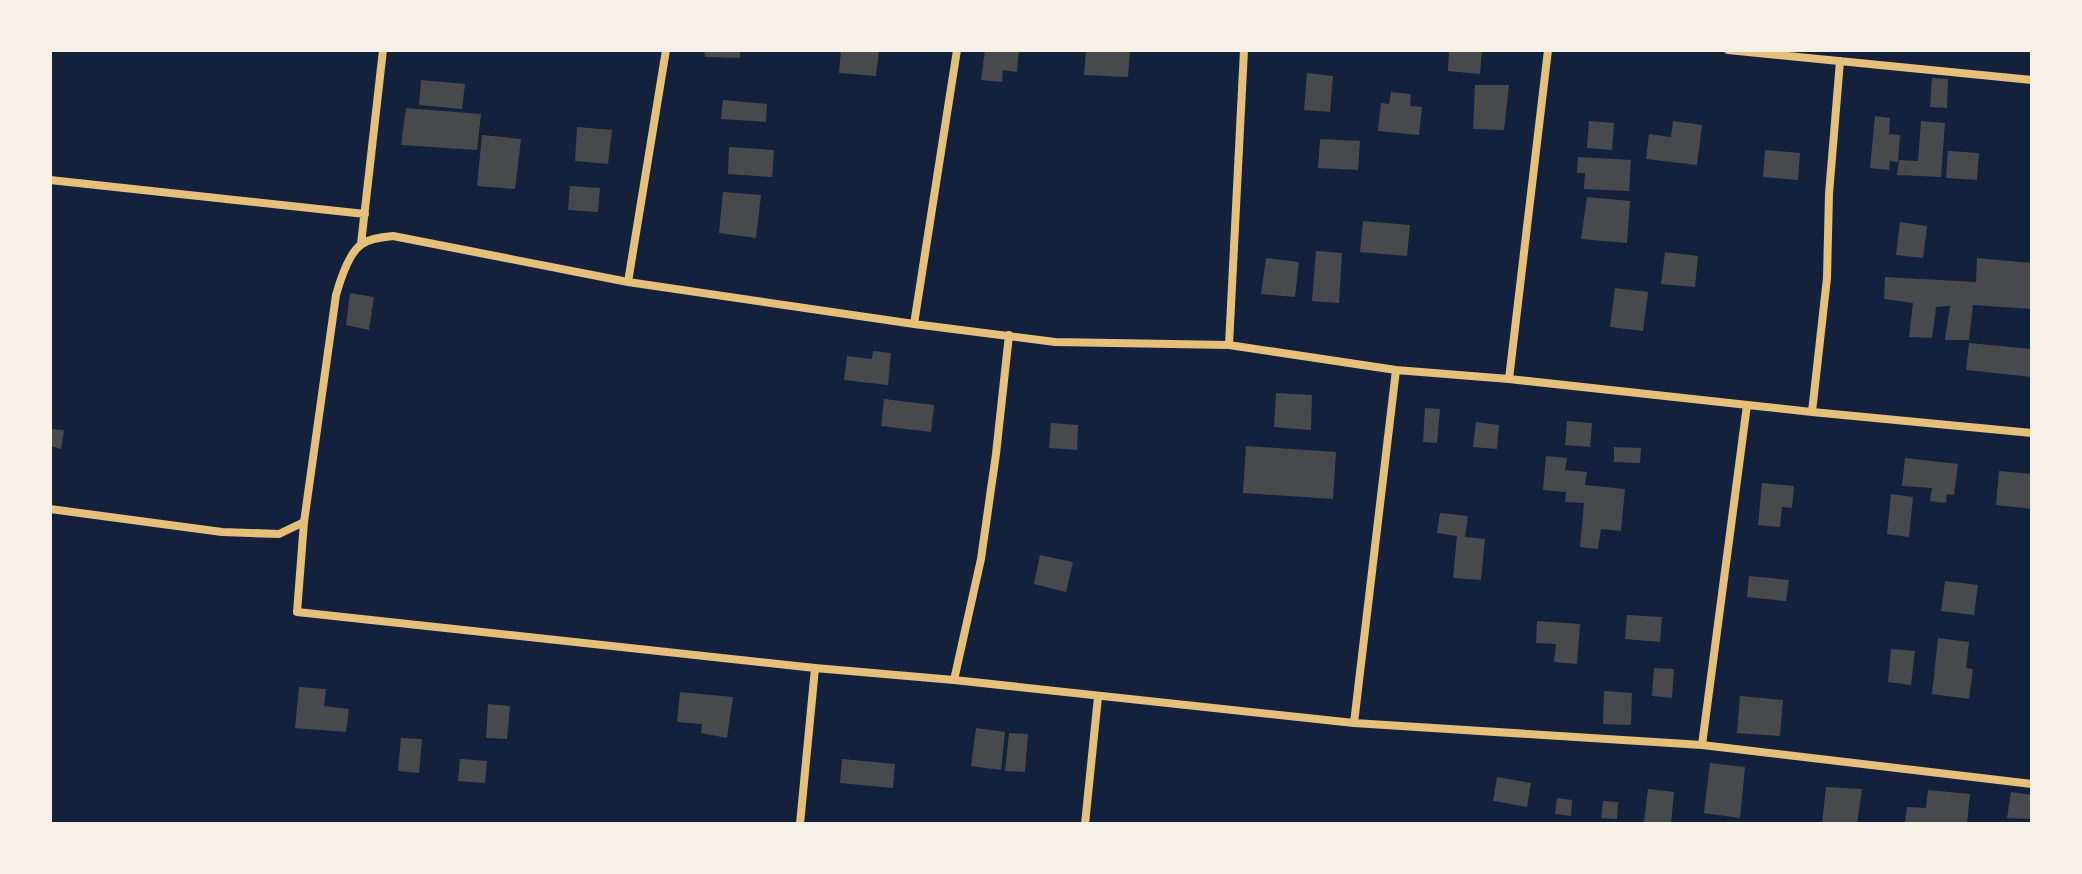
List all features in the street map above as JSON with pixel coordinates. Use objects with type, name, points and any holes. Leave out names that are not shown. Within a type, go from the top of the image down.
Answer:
[{"type":"street","points":[[361,244],[383,50]]},
{"type":"street","points":[[628,282],[666,50]]},
{"type":"street","points":[[914,324],[957,50]]},
{"type":"street","points":[[1229,345],[1244,50]]},
{"type":"street","points":[[1509,379],[1548,50]]},
{"type":"street","points":[[1728,50],[2032,80]]},
{"type":"street","points":[[1812,412],[1827,278],[1829,194],[1840,61]]},
{"type":"street","points":[[50,180],[365,214]]},
{"type":"street","points":[[2032,433],[1396,370],[1229,345],[1055,342],[628,282],[393,236],[378,238],[356,249],[345,268],[336,295],[304,522],[297,612],[1354,723],[1702,745],[2032,784]]},
{"type":"street","points":[[954,680],[981,559],[1009,335]]},
{"type":"street","points":[[1354,723],[1396,370]]},
{"type":"street","points":[[1702,745],[1747,405]]},
{"type":"street","points":[[50,509],[222,532],[279,534],[304,522]]},
{"type":"street","points":[[800,824],[815,668]]},
{"type":"street","points":[[1085,824],[1098,697]]},
{"type":"building","points":[[704,50],[740,50],[740,58],[705,57]]},
{"type":"building","points":[[841,50],[879,50],[876,76],[839,73]]},
{"type":"building","points":[[985,50],[1019,50],[1017,72],[1003,70],[1002,82],[981,80]]},
{"type":"building","points":[[1086,50],[1130,50],[1128,77],[1084,75]]},
{"type":"building","points":[[1449,50],[1482,50],[1480,74],[1448,71]]},
{"type":"building","points":[[1307,73],[1333,76],[1330,112],[1304,110]]},
{"type":"building","points":[[1932,78],[1948,79],[1947,108],[1930,107]]},
{"type":"building","points":[[421,80],[465,84],[462,109],[419,105]]},
{"type":"building","points":[[1475,85],[1509,85],[1504,130],[1473,129]]},
{"type":"building","points":[[1391,92],[1411,94],[1410,106],[1422,107],[1419,135],[1378,131],[1381,103],[1389,104]]},
{"type":"building","points":[[723,100],[767,104],[766,122],[721,119]]},
{"type":"building","points":[[406,108],[481,114],[477,150],[401,145]]},
{"type":"building","points":[[1875,116],[1890,118],[1889,134],[1900,135],[1898,162],[1890,161],[1889,170],[1870,168]]},
{"type":"building","points":[[1589,121],[1614,123],[1612,150],[1587,148]]},
{"type":"building","points":[[1673,121],[1702,125],[1697,165],[1646,159],[1649,134],[1671,137]]},
{"type":"building","points":[[1921,121],[1945,123],[1941,177],[1897,175],[1899,160],[1918,161]]},
{"type":"building","points":[[577,127],[612,130],[608,164],[575,161]]},
{"type":"building","points":[[482,135],[521,139],[515,189],[477,186]]},
{"type":"building","points":[[1320,139],[1360,141],[1358,170],[1318,168]]},
{"type":"building","points":[[729,147],[774,150],[772,177],[728,174]]},
{"type":"building","points":[[1765,150],[1800,153],[1798,180],[1763,177]]},
{"type":"building","points":[[1948,151],[1979,153],[1977,180],[1946,178]]},
{"type":"building","points":[[1578,157],[1631,160],[1629,191],[1584,189],[1585,173],[1577,173]]},
{"type":"building","points":[[570,186],[600,188],[598,212],[568,210]]},
{"type":"building","points":[[723,192],[761,195],[756,238],[719,233]]},
{"type":"building","points":[[1587,197],[1630,201],[1627,243],[1581,239]]},
{"type":"building","points":[[1363,221],[1410,225],[1407,256],[1360,252]]},
{"type":"building","points":[[1900,222],[1927,226],[1923,258],[1896,255]]},
{"type":"building","points":[[1316,251],[1342,253],[1339,303],[1312,301]]},
{"type":"building","points":[[1665,252],[1698,256],[1695,287],[1661,284]]},
{"type":"building","points":[[1266,258],[1299,262],[1295,297],[1261,294]]},
{"type":"building","points":[[1977,258],[2032,263],[2032,309],[1973,305],[1969,340],[1945,340],[1950,306],[1936,307],[1932,338],[1909,337],[1913,303],[1884,299],[1885,277],[1976,282]]},
{"type":"building","points":[[1615,288],[1648,292],[1643,331],[1610,327]]},
{"type":"building","points":[[350,293],[374,297],[369,330],[346,325]]},
{"type":"building","points":[[1969,343],[2032,349],[2032,377],[1966,370]]},
{"type":"building","points":[[873,351],[891,353],[888,385],[844,380],[847,356],[872,359]]},
{"type":"building","points":[[1276,393],[1312,395],[1311,430],[1274,427]]},
{"type":"building","points":[[884,399],[934,405],[931,432],[881,426]]},
{"type":"building","points":[[1425,408],[1440,409],[1437,443],[1423,442]]},
{"type":"building","points":[[1567,421],[1592,423],[1590,447],[1565,445]]},
{"type":"building","points":[[1476,422],[1499,425],[1497,449],[1473,447]]},
{"type":"building","points":[[1051,423],[1078,425],[1077,450],[1049,448]]},
{"type":"building","points":[[51,429],[64,430],[61,449],[50,446]]},
{"type":"building","points":[[1246,446],[1336,452],[1333,499],[1243,493]]},
{"type":"building","points":[[1614,447],[1641,448],[1640,463],[1614,462]]},
{"type":"building","points":[[1546,456],[1567,458],[1565,470],[1587,472],[1585,485],[1625,489],[1621,531],[1601,529],[1598,549],[1580,547],[1584,503],[1565,502],[1566,492],[1543,490]]},
{"type":"building","points":[[1905,458],[1958,464],[1954,495],[1947,494],[1946,503],[1930,501],[1932,488],[1902,486]]},
{"type":"building","points":[[1999,471],[2032,474],[2032,509],[1996,505]]},
{"type":"building","points":[[1762,483],[1794,486],[1792,508],[1782,507],[1780,527],[1758,525]]},
{"type":"building","points":[[1891,494],[1913,497],[1909,537],[1887,534]]},
{"type":"building","points":[[1440,513],[1468,516],[1465,537],[1485,539],[1481,580],[1453,578],[1457,536],[1437,533]]},
{"type":"building","points":[[1040,555],[1073,562],[1066,592],[1034,584]]},
{"type":"building","points":[[1749,576],[1789,580],[1786,601],[1747,597]]},
{"type":"building","points":[[1945,581],[1978,585],[1974,615],[1941,611]]},
{"type":"building","points":[[1627,615],[1662,617],[1660,642],[1625,639]]},
{"type":"building","points":[[1537,621],[1580,624],[1577,664],[1554,662],[1556,644],[1536,643]]},
{"type":"building","points":[[1938,638],[1969,642],[1966,668],[1973,669],[1969,699],[1932,694]]},
{"type":"building","points":[[1891,649],[1915,651],[1911,685],[1888,682]]},
{"type":"building","points":[[1654,668],[1674,669],[1672,698],[1652,696]]},
{"type":"building","points":[[299,687],[326,689],[324,706],[349,709],[346,732],[295,728]]},
{"type":"building","points":[[1604,691],[1632,693],[1631,725],[1603,724]]},
{"type":"building","points":[[680,692],[733,697],[727,738],[701,733],[702,724],[677,722]]},
{"type":"building","points":[[1740,696],[1783,700],[1780,736],[1737,733]]},
{"type":"building","points":[[488,704],[510,706],[507,739],[486,738]]},
{"type":"building","points":[[976,728],[1005,732],[1001,770],[971,766]]},
{"type":"building","points":[[1009,733],[1028,734],[1025,772],[1005,771]]},
{"type":"building","points":[[401,738],[422,739],[419,773],[398,771]]},
{"type":"building","points":[[460,759],[487,761],[485,783],[458,781]]},
{"type":"building","points":[[842,759],[895,764],[893,788],[840,783]]},
{"type":"building","points":[[1710,763],[1745,767],[1740,818],[1704,813]]},
{"type":"building","points":[[1497,777],[1531,783],[1527,807],[1493,801]]},
{"type":"building","points":[[1826,787],[1862,789],[1857,824],[1822,824]]},
{"type":"building","points":[[1648,789],[1674,792],[1671,824],[1644,822]]},
{"type":"building","points":[[1928,790],[1970,794],[1967,824],[1905,823],[1907,807],[1926,808]]},
{"type":"building","points":[[2011,792],[2032,795],[2030,819],[2007,818]]},
{"type":"building","points":[[1557,798],[1572,800],[1571,816],[1555,814]]},
{"type":"building","points":[[1603,801],[1618,802],[1617,819],[1601,818]]}]
